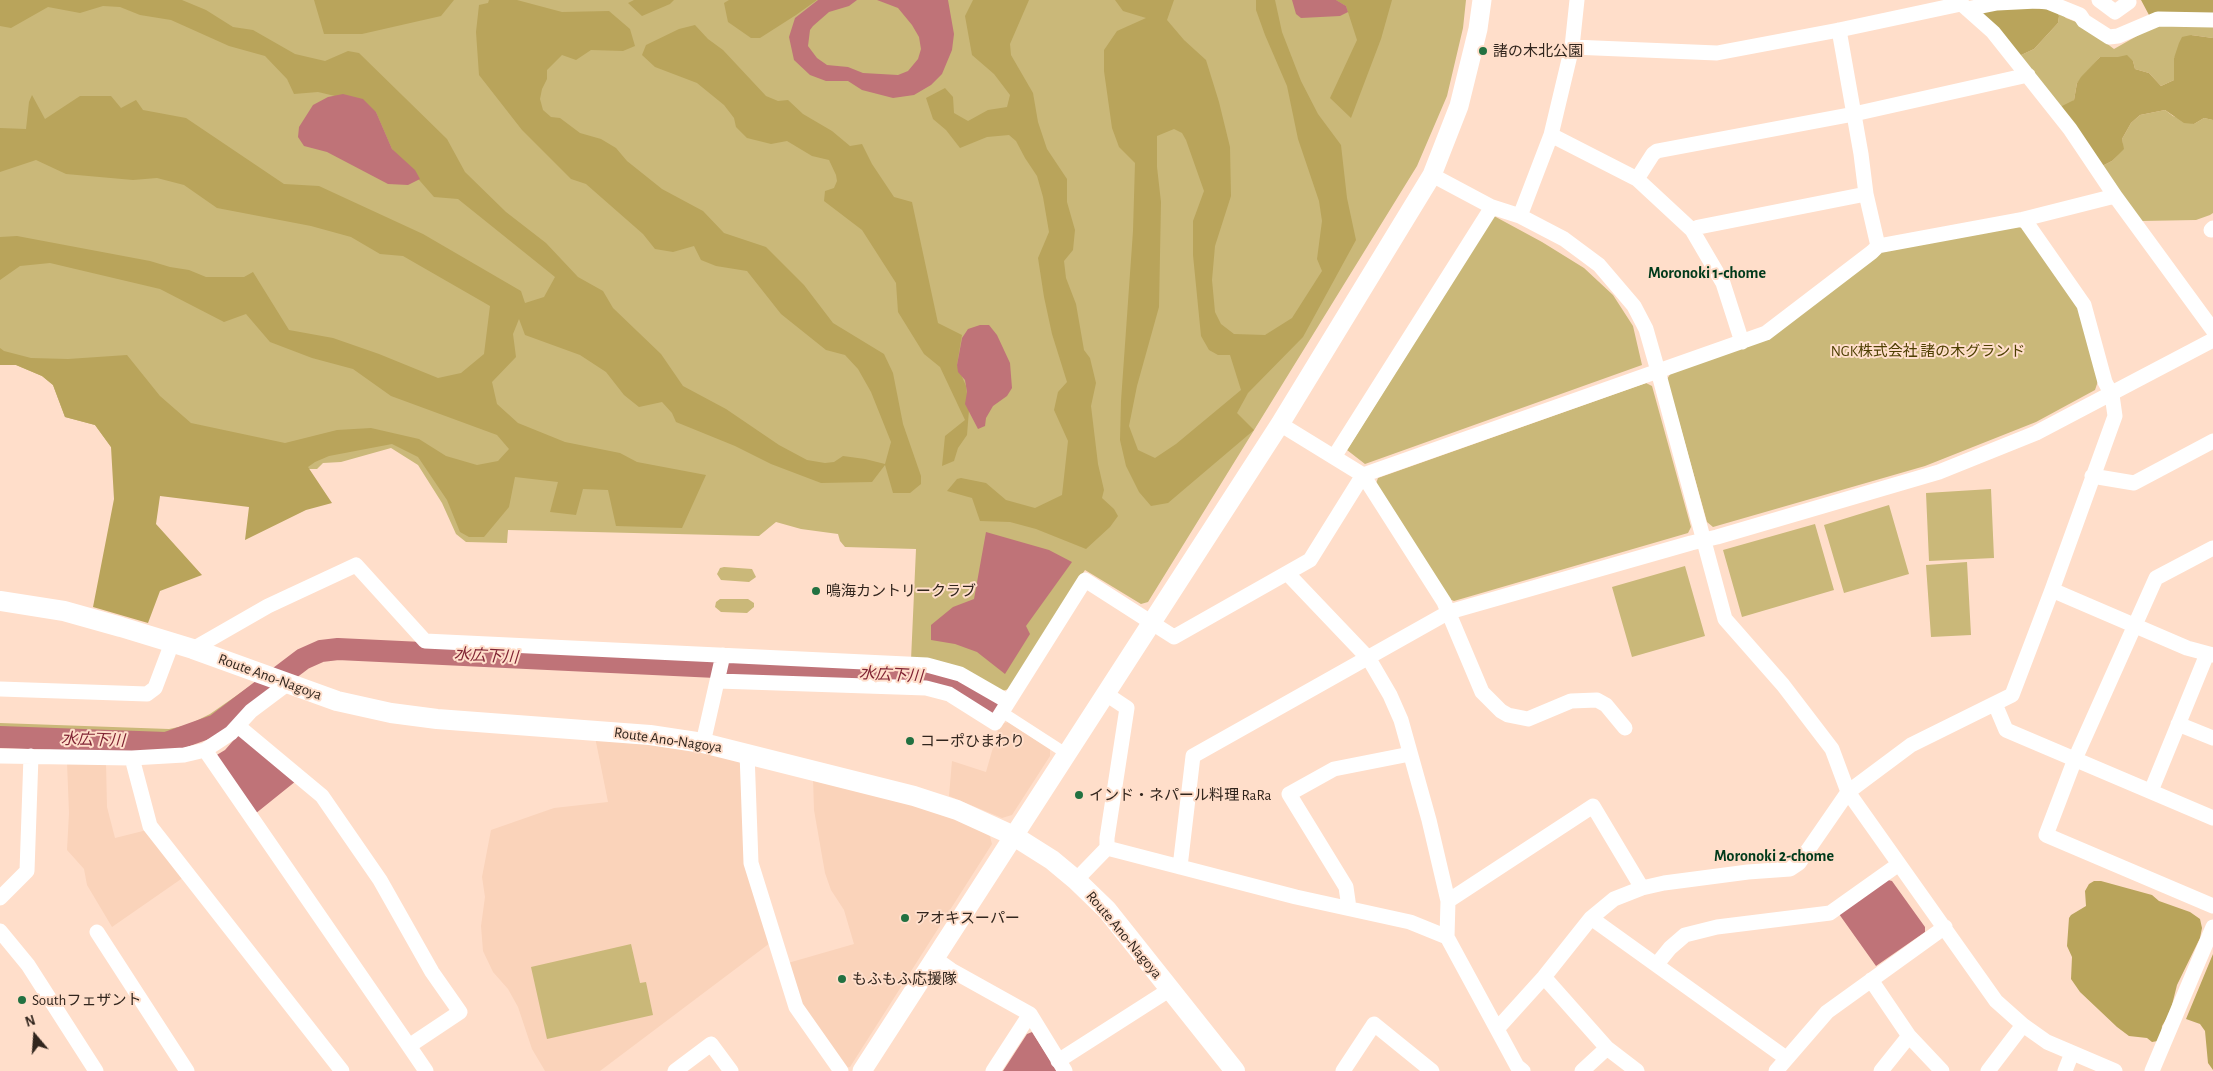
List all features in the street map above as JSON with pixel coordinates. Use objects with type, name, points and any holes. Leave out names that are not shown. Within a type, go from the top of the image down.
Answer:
[{"type":"main road","name":"Route Ano-Nagoya","points":[[0,601],[64,610],[193,649],[337,701],[391,713],[437,719],[650,735],[703,742],[914,796],[957,810],[1014,836],[1052,860],[1076,880],[1107,910],[1235,1071]]},
{"type":"street","points":[[862,1071],[1280,424],[1432,175],[1459,106],[1478,29],[1482,0]]},
{"type":"street","points":[[1520,216],[1552,135],[1572,47],[1577,0]]},
{"type":"street","points":[[1572,47],[1718,53],[1962,4],[1997,4],[2037,0],[2048,2],[2080,15]]},
{"type":"street","points":[[2074,0],[2084,21],[2109,37],[2118,36],[2158,19],[2213,20]]},
{"type":"street","points":[[2098,0],[2115,12],[2129,2],[2128,0]]},
{"type":"street","points":[[1962,4],[1993,32],[2070,129],[2115,196],[2213,330]]},
{"type":"street","points":[[1839,30],[1866,194],[1878,246]]},
{"type":"street","points":[[1637,180],[1653,154],[1657,151],[1854,114],[2028,75]]},
{"type":"street","points":[[1552,135],[1637,180],[1692,230],[1723,283],[1742,342]]},
{"type":"street","points":[[1432,175],[1492,207],[1520,216],[1564,239],[1599,265],[1634,306],[1646,329],[1725,619],[1783,685],[1832,749],[1848,792],[1996,1001],[2023,1025],[2047,1042],[2115,1071]]},
{"type":"street","points":[[1692,230],[1699,226],[1866,194]]},
{"type":"street","points":[[718,678],[926,688],[949,694],[995,723],[1085,580],[1174,637],[1310,560],[1363,475],[1766,333],[1878,246],[2024,219],[2115,196]]},
{"type":"street","points":[[1334,457],[1492,207]]},
{"type":"street","points":[[1498,1029],[1544,977],[1590,918],[1614,899],[1642,888],[1748,872],[1790,869],[1799,863],[1848,792],[1911,745],[2012,695],[2115,416],[2112,395],[2105,382],[2084,305],[2024,219]]},
{"type":"street","points":[[1180,867],[1193,756],[1369,659],[1449,612],[1939,472],[2036,433],[2112,395],[2213,340]]},
{"type":"street","points":[[1280,424],[1363,475],[1444,602],[1482,692],[1501,711],[1508,715],[1528,719],[1571,701],[1597,700],[1606,705],[1625,728]]},
{"type":"street","points":[[2092,476],[2134,483],[2213,441]]},
{"type":"street","points":[[2213,548],[2156,578],[2075,759],[2046,835],[2213,906]]},
{"type":"street","points":[[193,649],[268,606],[356,565],[425,641],[934,666],[960,674],[1066,754]]},
{"type":"street","points":[[1287,573],[1369,659],[1390,695],[1401,720],[1429,820],[1448,901],[1447,937],[1498,1029],[1517,1069]]},
{"type":"street","points":[[2052,590],[2187,648],[2210,654],[2178,724],[2151,791]]},
{"type":"street","points":[[0,689],[147,694],[155,688],[172,643]]},
{"type":"street","points":[[703,742],[722,657]]},
{"type":"street","points":[[0,756],[132,758],[184,755],[205,750],[222,740],[238,726],[280,681]]},
{"type":"street","points":[[1076,880],[1107,848],[1127,708],[1106,694]]},
{"type":"street","points":[[1995,704],[2006,730],[2213,818]]},
{"type":"street","points":[[2178,724],[2213,738]]},
{"type":"street","points":[[238,726],[322,796],[380,880],[432,972],[460,1012],[409,1046]]},
{"type":"street","points":[[205,750],[426,1071]]},
{"type":"street","points":[[747,753],[751,863],[796,1007],[841,1071]]},
{"type":"street","points":[[1349,908],[1346,887],[1289,794],[1334,769],[1410,754]]},
{"type":"street","points":[[0,898],[26,871],[31,756]]},
{"type":"street","points":[[132,758],[150,826],[342,1071]]},
{"type":"street","points":[[1448,901],[1593,806],[1642,888]]},
{"type":"street","points":[[1107,848],[1410,922],[1447,937]]},
{"type":"street","points":[[1657,964],[1670,948],[1685,935],[1717,928],[1830,913],[1899,864]]},
{"type":"street","points":[[1590,918],[1657,964],[1786,1058]]},
{"type":"street","points":[[2152,1071],[2213,926]]},
{"type":"street","points":[[1776,1071],[1827,1012],[1945,927]]},
{"type":"street","points":[[0,931],[28,965],[96,1071]]},
{"type":"street","points":[[97,932],[187,1071]]},
{"type":"street","points":[[934,958],[951,970],[1030,1014],[1062,1066],[1169,990]]},
{"type":"street","points":[[1544,977],[1607,1048],[1637,1071]]},
{"type":"street","points":[[1871,980],[1909,1036],[1942,1071]]},
{"type":"street","points":[[993,1071],[1030,1014]]},
{"type":"street","points":[[1343,1071],[1374,1024],[1427,1070]]},
{"type":"street","points":[[1988,1071],[2023,1025]]},
{"type":"street","points":[[1881,1071],[1909,1036]]},
{"type":"street","points":[[675,1071],[711,1044],[731,1071]]},
{"type":"street","points":[[1582,1071],[1607,1048]]},
{"type":"street","points":[[2064,1071],[2072,1053]]},
{"type":"shaded area","points":[[0,0],[182,0],[206,10],[233,27],[253,30],[295,54],[325,61],[348,51],[359,53],[447,139],[465,172],[506,212],[546,243],[578,277],[603,291],[613,308],[661,354],[683,386],[726,409],[779,445],[807,460],[825,463],[834,462],[843,456],[885,464],[891,442],[871,392],[858,369],[845,355],[826,350],[781,314],[747,271],[716,266],[701,260],[694,246],[673,252],[655,249],[643,234],[586,184],[571,179],[522,130],[479,75],[476,32],[479,5],[488,3],[489,0],[517,0],[562,12],[609,11],[630,29],[635,46],[623,51],[591,50],[576,60],[562,55],[547,70],[547,79],[540,99],[543,110],[551,117],[560,118],[580,133],[601,139],[616,148],[627,161],[662,189],[703,211],[724,233],[766,247],[804,285],[833,323],[884,354],[893,373],[903,424],[921,476],[921,484],[910,493],[893,493],[885,465],[872,482],[821,483],[771,464],[735,446],[676,422],[672,413],[662,402],[639,407],[624,395],[606,372],[580,355],[525,335],[519,319],[513,334],[516,357],[492,382],[497,404],[518,423],[565,442],[620,453],[637,462],[706,475],[682,528],[616,526],[608,490],[583,489],[576,515],[550,512],[558,482],[515,477],[509,507],[484,537],[469,537],[460,532],[447,500],[418,457],[392,444],[329,456],[315,462],[308,467],[332,503],[306,510],[245,540],[249,507],[160,496],[156,524],[202,575],[160,591],[148,623],[93,607],[114,499],[111,447],[95,425],[65,417],[53,385],[42,376],[16,365],[0,365],[0,348],[4,351],[31,358],[68,359],[127,355],[160,396],[191,423],[285,443],[337,430],[371,428],[419,439],[446,456],[477,465],[498,461],[509,449],[497,435],[391,396],[353,369],[312,358],[270,342],[246,314],[224,322],[160,289],[50,263],[20,266],[0,280],[0,237],[17,236],[150,261],[189,270],[206,277],[244,277],[253,272],[289,330],[333,338],[438,378],[461,373],[484,354],[490,306],[403,256],[380,254],[351,237],[311,226],[217,208],[184,185],[157,178],[133,180],[66,174],[36,160],[0,172],[0,128],[26,129],[29,102],[32,95],[45,119],[80,96],[111,96],[121,108],[136,100],[143,110],[186,118],[284,184],[319,186],[423,234],[521,291],[525,303],[544,297],[555,277],[458,199],[434,197],[392,149],[376,112],[335,96],[318,92],[294,94],[287,79],[265,56],[229,46],[171,20],[140,15],[120,7],[103,6],[80,13],[48,7],[11,28],[0,26]]},
{"type":"shaded area","points":[[314,0],[454,0],[441,16],[362,34],[324,34]]},
{"type":"shaded area","points":[[634,0],[674,0],[670,4],[642,16],[628,3]]},
{"type":"shaded area","points":[[729,0],[817,0],[760,38],[751,38],[728,22],[724,3]]},
{"type":"shaded area","points":[[818,0],[857,0],[849,6],[829,12],[810,30],[808,46],[817,58],[827,65],[848,67],[863,73],[898,75],[908,71],[918,59],[921,49],[919,37],[898,8],[877,0],[948,0],[954,34],[952,50],[942,74],[931,85],[914,95],[893,98],[862,90],[848,81],[826,81],[810,75],[794,60],[789,37],[795,18]]},
{"type":"shaded area","points":[[973,0],[1029,0],[1010,44],[1011,55],[1033,93],[1038,122],[1047,149],[1067,179],[1067,202],[1075,230],[1073,250],[1064,261],[1066,278],[1076,304],[1084,350],[1090,358],[1096,383],[1091,406],[1098,464],[1104,490],[1102,498],[1114,509],[1118,516],[1110,527],[1086,549],[1036,529],[1010,522],[980,521],[972,498],[947,491],[957,479],[961,478],[986,483],[1006,500],[1035,508],[1062,495],[1068,441],[1054,410],[1058,392],[1067,382],[1052,334],[1038,258],[1049,232],[1037,176],[1016,141],[1009,135],[987,137],[960,148],[946,130],[933,119],[926,98],[945,88],[953,97],[954,113],[968,121],[988,110],[1007,107],[1010,95],[994,74],[972,55],[965,16]]},
{"type":"shaded area","points":[[1115,0],[1174,0],[1167,20],[1184,40],[1206,60],[1230,147],[1231,196],[1215,246],[1212,280],[1215,312],[1221,324],[1234,334],[1265,335],[1292,318],[1322,271],[1317,259],[1322,221],[1319,201],[1298,139],[1287,86],[1265,35],[1256,10],[1256,0],[1275,0],[1282,32],[1301,81],[1318,114],[1341,145],[1347,198],[1356,240],[1303,337],[1248,393],[1237,413],[1254,430],[1168,503],[1151,506],[1139,492],[1126,466],[1120,440],[1133,231],[1135,163],[1119,147],[1112,128],[1104,71],[1104,50],[1117,31],[1146,18],[1123,11]],"holes":[[[1174,129],[1182,133],[1204,191],[1193,221],[1193,255],[1201,336],[1209,350],[1218,355],[1230,355],[1241,390],[1176,444],[1155,458],[1138,450],[1129,426],[1137,386],[1159,307],[1161,202],[1157,167],[1157,136]]]},
{"type":"shaded area","points":[[1292,0],[1336,0],[1346,6],[1348,12],[1340,16],[1301,18],[1296,14]]},
{"type":"shaded area","points":[[1336,0],[1392,0],[1381,39],[1351,118],[1330,98],[1357,40],[1346,6]]},
{"type":"shaded area","points":[[2141,0],[2213,0],[2213,16],[2149,15]]},
{"type":"shaded area","points":[[2007,6],[2057,10],[2059,16],[2058,23],[2034,49],[2019,56],[1976,10]]},
{"type":"shaded area","points":[[695,25],[708,39],[723,50],[766,96],[778,101],[788,100],[803,114],[832,131],[850,146],[862,144],[872,164],[894,197],[912,202],[938,323],[962,335],[957,365],[966,386],[969,410],[967,435],[958,448],[954,461],[942,466],[945,436],[965,420],[940,367],[924,354],[898,312],[896,283],[862,230],[824,201],[825,191],[834,188],[837,181],[829,160],[812,156],[787,141],[771,144],[747,138],[736,127],[734,118],[724,105],[697,83],[655,67],[642,55],[646,45],[679,29]]},
{"type":"shaded area","points":[[2191,35],[2213,38],[2213,120],[2204,118],[2194,124],[2184,123],[2165,110],[2140,115],[2131,123],[2122,139],[2124,149],[2112,161],[2102,166],[2064,114],[2062,106],[2074,100],[2077,83],[2081,77],[2100,57],[2127,55],[2133,61],[2135,69],[2149,73],[2161,86],[2174,80],[2174,58],[2179,43],[2182,37]]},
{"type":"shaded area","points":[[343,94],[363,99],[376,112],[392,149],[415,170],[420,179],[408,185],[388,184],[327,152],[304,146],[298,137],[299,127],[313,105],[328,97]]},
{"type":"shaded area","points":[[980,325],[989,325],[997,335],[1010,363],[1012,388],[1007,396],[993,406],[986,418],[985,426],[978,429],[965,404],[967,392],[965,380],[958,372],[957,365],[962,338],[968,329]]},
{"type":"shaded area","points":[[986,532],[1049,550],[1072,562],[1026,626],[1030,634],[1005,674],[977,652],[955,644],[931,640],[931,625],[953,607],[974,599]]},
{"type":"shaded area","points":[[1008,722],[1050,749],[1050,756],[1012,815],[1002,818],[949,796],[952,761],[986,772],[998,730],[1001,724]]},
{"type":"shaded area","points":[[239,734],[296,781],[255,814],[215,756],[225,750]]},
{"type":"shaded area","points":[[595,737],[702,749],[742,763],[770,943],[600,1071],[545,1071],[532,1049],[518,1007],[508,989],[493,972],[483,951],[481,926],[485,897],[482,877],[491,830],[554,808],[608,802]]},
{"type":"shaded area","points":[[67,762],[106,762],[107,807],[115,838],[147,830],[184,877],[112,927],[87,885],[84,869],[67,850],[69,813]]},
{"type":"shaded area","points":[[813,777],[923,805],[989,833],[992,844],[850,1067],[845,1068],[803,1008],[788,963],[854,944],[844,910],[831,890],[825,873],[814,810]]},
{"type":"shaded area","points":[[1888,880],[1892,881],[1925,927],[1925,932],[1876,966],[1839,914]]},
{"type":"shaded area","points":[[2094,881],[2101,881],[2152,895],[2159,901],[2190,912],[2200,919],[2202,928],[2200,938],[2177,985],[2170,1013],[2162,1026],[2161,1036],[2158,1041],[2152,1042],[2147,1038],[2129,1036],[2080,992],[2071,979],[2072,957],[2067,946],[2069,918],[2086,906],[2085,891],[2089,884]]},
{"type":"shaded area","points":[[2213,954],[2213,1070],[2208,1063],[2205,1031],[2200,1024],[2186,1019]]},
{"type":"shaded area","points":[[1032,1032],[1057,1071],[1003,1071],[1027,1034]]},
{"type":"green space","name":"鳴海カントリークラブ","points":[[0,0],[1466,0],[1463,28],[1447,96],[1417,166],[1148,602],[1141,604],[1085,570],[1009,689],[1002,691],[911,660],[916,549],[845,547],[840,541],[838,534],[801,529],[776,522],[759,536],[508,530],[507,543],[466,542],[456,534],[442,503],[418,465],[391,448],[341,462],[323,463],[317,469],[294,469],[111,447],[95,425],[65,417],[53,385],[42,376],[16,365],[0,365]]},
{"type":"green space","points":[[2057,10],[2066,18],[2081,24],[2114,49],[2151,28],[2163,24],[2213,26],[2213,38],[2191,35],[2174,58],[2174,80],[2161,86],[2149,73],[2135,69],[2133,61],[2118,57],[2100,57],[2077,83],[2074,100],[2064,114],[2019,56],[2034,49],[2058,23],[2059,16]]},
{"type":"green space","points":[[2165,110],[2173,116],[2194,124],[2204,118],[2213,120],[2213,213],[2196,220],[2141,221],[2102,166],[2112,161],[2123,149],[2122,139],[2131,123],[2140,115]]},
{"type":"green space","points":[[1494,216],[1542,242],[1584,268],[1613,295],[1633,326],[1642,365],[1365,464],[1347,450]]},
{"type":"green space","name":"NGK株式会社 諸の木グランド","points":[[2012,225],[2022,228],[2082,310],[2099,378],[2095,390],[2036,422],[1925,466],[1713,527],[1707,522],[1667,379],[1671,373],[1768,338],[1883,251]]},
{"type":"green space","points":[[1646,383],[1652,386],[1691,527],[1688,533],[1454,601],[1447,598],[1375,486],[1378,478]]},
{"type":"green space","points":[[1991,489],[1994,558],[1929,561],[1926,493]]},
{"type":"green space","points":[[1889,505],[1909,574],[1844,593],[1824,525]]},
{"type":"green space","points":[[1815,524],[1834,590],[1742,617],[1723,550]]},
{"type":"green space","points":[[1967,562],[1971,635],[1931,637],[1926,565]]},
{"type":"green space","points":[[1685,566],[1705,636],[1632,657],[1612,587]]},
{"type":"green space","points":[[720,568],[752,569],[756,577],[749,582],[721,580],[717,574]]},
{"type":"green space","points":[[720,599],[748,599],[754,603],[754,607],[747,613],[721,612],[715,607],[716,602]]},
{"type":"green space","points":[[256,682],[265,685],[214,721],[170,739],[0,734],[0,723],[169,729],[188,725],[210,714]]},
{"type":"green space","points":[[631,944],[640,983],[646,982],[653,1015],[547,1039],[531,967]]},
{"type":"waterway","name":"水広下川","points":[[0,737],[166,743],[216,725],[303,659],[321,651],[338,649],[926,677],[952,682],[992,706]]},
{"type":"place","name":"諸の木北公園","points":[[1483,51]]},
{"type":"place","name":"鳴海カントリークラブ","points":[[816,591]]},
{"type":"place","name":"コーポひまわり","points":[[910,741]]},
{"type":"place","name":"インド・ネパール料理 RaRa","points":[[1079,795]]},
{"type":"place","name":"アオキスーパー","points":[[905,918]]},
{"type":"place","name":"もふもふ応援隊","points":[[842,979]]},
{"type":"place","name":"Southフェザント","points":[[22,1000]]},
{"type":"district","name":"Moronoki 1-chome","points":[[1707,273]]},
{"type":"district","name":"Moronoki 2-chome","points":[[1774,856]]}]
